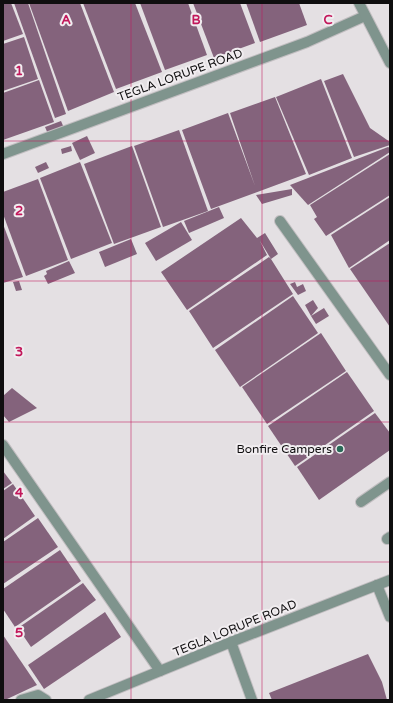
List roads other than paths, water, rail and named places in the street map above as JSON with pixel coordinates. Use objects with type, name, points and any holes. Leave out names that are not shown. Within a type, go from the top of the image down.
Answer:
[{"type":"street","points":[[359,3],[390,63]]},
{"type":"street","name":"TEGLA LORUPE ROAD","points":[[3,154],[307,42],[365,16]]},
{"type":"street","points":[[280,221],[390,375]]},
{"type":"street","points":[[3,445],[160,671]]},
{"type":"street","points":[[361,502],[390,482]]},
{"type":"street","name":"TEGLA LORUPE ROAD","points":[[93,699],[231,642],[390,580]]},
{"type":"street","points":[[377,585],[390,617]]},
{"type":"street","points":[[231,642],[252,700]]},
{"type":"street","points":[[21,700],[38,695],[46,700]]},
{"type":"place","name":"Bonfire Campers","points":[[340,449]]}]
